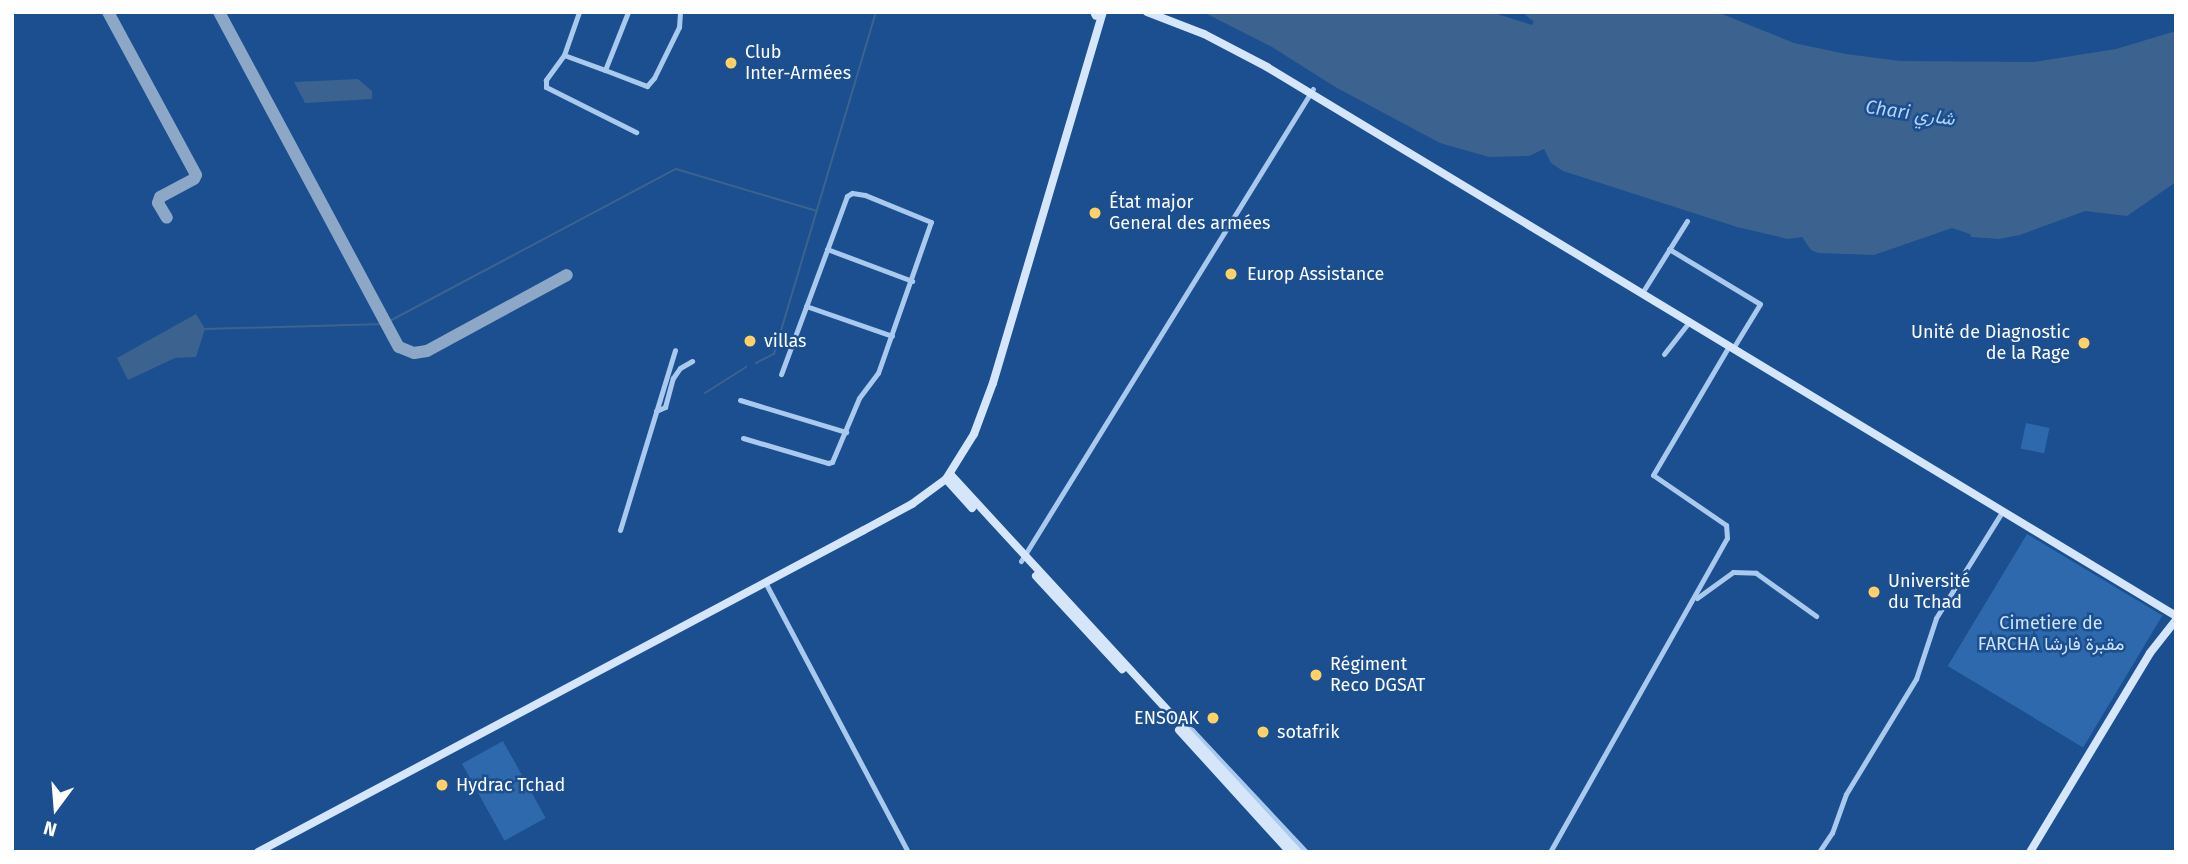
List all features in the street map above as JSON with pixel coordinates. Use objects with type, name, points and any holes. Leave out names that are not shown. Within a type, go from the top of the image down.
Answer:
[{"type":"main road","points":[[1147,12],[1236,49],[1311,91]]},
{"type":"main road","points":[[1162,12],[1227,40],[2176,616]]},
{"type":"main road","points":[[258,852],[900,511],[950,479],[974,434],[993,383],[1100,14]]},
{"type":"main road","points":[[1643,291],[1689,323],[1732,346]]},
{"type":"main road","points":[[950,479],[1298,852]]},
{"type":"main road","points":[[1953,479],[2002,512],[2176,616]]},
{"type":"main road","points":[[2030,852],[2150,653],[2176,616]]},
{"type":"main road","points":[[1178,726],[1290,852]]},
{"type":"street","points":[[579,12],[565,55],[546,79],[545,87],[636,132]]},
{"type":"street","points":[[605,70],[628,12]]},
{"type":"street","points":[[565,55],[641,85],[650,83],[679,27],[680,12]]},
{"type":"street","points":[[1023,559],[1311,91]]},
{"type":"street","points":[[743,438],[832,462],[859,398],[878,373],[931,222],[865,195],[852,193],[847,196],[781,374]]},
{"type":"street","points":[[1643,291],[1687,221]]},
{"type":"street","points":[[827,249],[912,281]]},
{"type":"street","points":[[1550,852],[1727,538],[1726,525],[1653,475],[1760,304],[1669,249]]},
{"type":"street","points":[[806,306],[892,336]]},
{"type":"street","points":[[1664,354],[1689,323]]},
{"type":"street","points":[[620,530],[675,351]]},
{"type":"street","points":[[656,411],[665,407],[673,378],[680,368],[692,361]]},
{"type":"street","points":[[740,400],[846,432]]},
{"type":"street","points":[[1819,852],[1832,833],[1846,794],[1916,679],[1936,618],[2002,512]]},
{"type":"street","points":[[1694,599],[1733,572],[1756,573],[1816,615]]},
{"type":"street","points":[[765,581],[908,852]]},
{"type":"street","points":[[1178,726],[1188,726],[1306,852]]},
{"type":"green space","points":[[2026,423],[2049,428],[2044,453],[2021,448]]},
{"type":"green space","name":"Cimetiere de FARCHA مقبرة فارشا","points":[[2027,534],[2162,615],[2083,747],[1948,666]]},
{"type":"green space","points":[[503,741],[546,818],[505,841],[462,764]]},
{"type":"water","name":"Chari شاري","points":[[1203,12],[1491,12],[1532,25],[1534,22],[1522,12],[1717,12],[1794,43],[1846,54],[1900,61],[2034,62],[2116,49],[2176,31],[2176,182],[2127,216],[2085,211],[2020,235],[1999,239],[1971,237],[1970,234],[1952,228],[1874,255],[1818,253],[1811,250],[1802,237],[1788,239],[1737,227],[1563,171],[1551,163],[1544,149],[1529,156],[1489,157],[1440,143],[1337,88],[1272,47]]},
{"type":"water","points":[[358,79],[372,91],[372,99],[305,103],[294,82]]},
{"type":"water","points":[[196,314],[205,329],[196,357],[175,358],[128,380],[117,358]]},
{"type":"waterway","points":[[756,363],[774,354],[876,12]]},
{"type":"waterway","points":[[205,329],[384,324],[676,169],[817,211]]},
{"type":"waterway","points":[[705,393],[746,367]]},
{"type":"taxiway","points":[[108,12],[196,175],[194,179],[160,197],[158,203],[167,218]]},
{"type":"taxiway","points":[[219,12],[399,347],[414,353],[427,351],[567,275]]},
{"type":"place","name":"Club Inter-Armées","points":[[731,63]]},
{"type":"place","name":"État major General des armées","points":[[1095,213]]},
{"type":"place","name":"Europ Assistance","points":[[1231,274]]},
{"type":"place","name":"villas","points":[[750,341]]},
{"type":"place","name":"Unité de Diagnostic de la Rage","points":[[2084,343]]},
{"type":"place","name":"Université du Tchad","points":[[1874,592]]},
{"type":"place","name":"Régiment Reco DGSAT","points":[[1316,675]]},
{"type":"place","name":"ENSOAK","points":[[1213,718]]},
{"type":"place","name":"sotafrik","points":[[1263,732]]},
{"type":"place","name":"Hydrac Tchad","points":[[442,785]]}]
